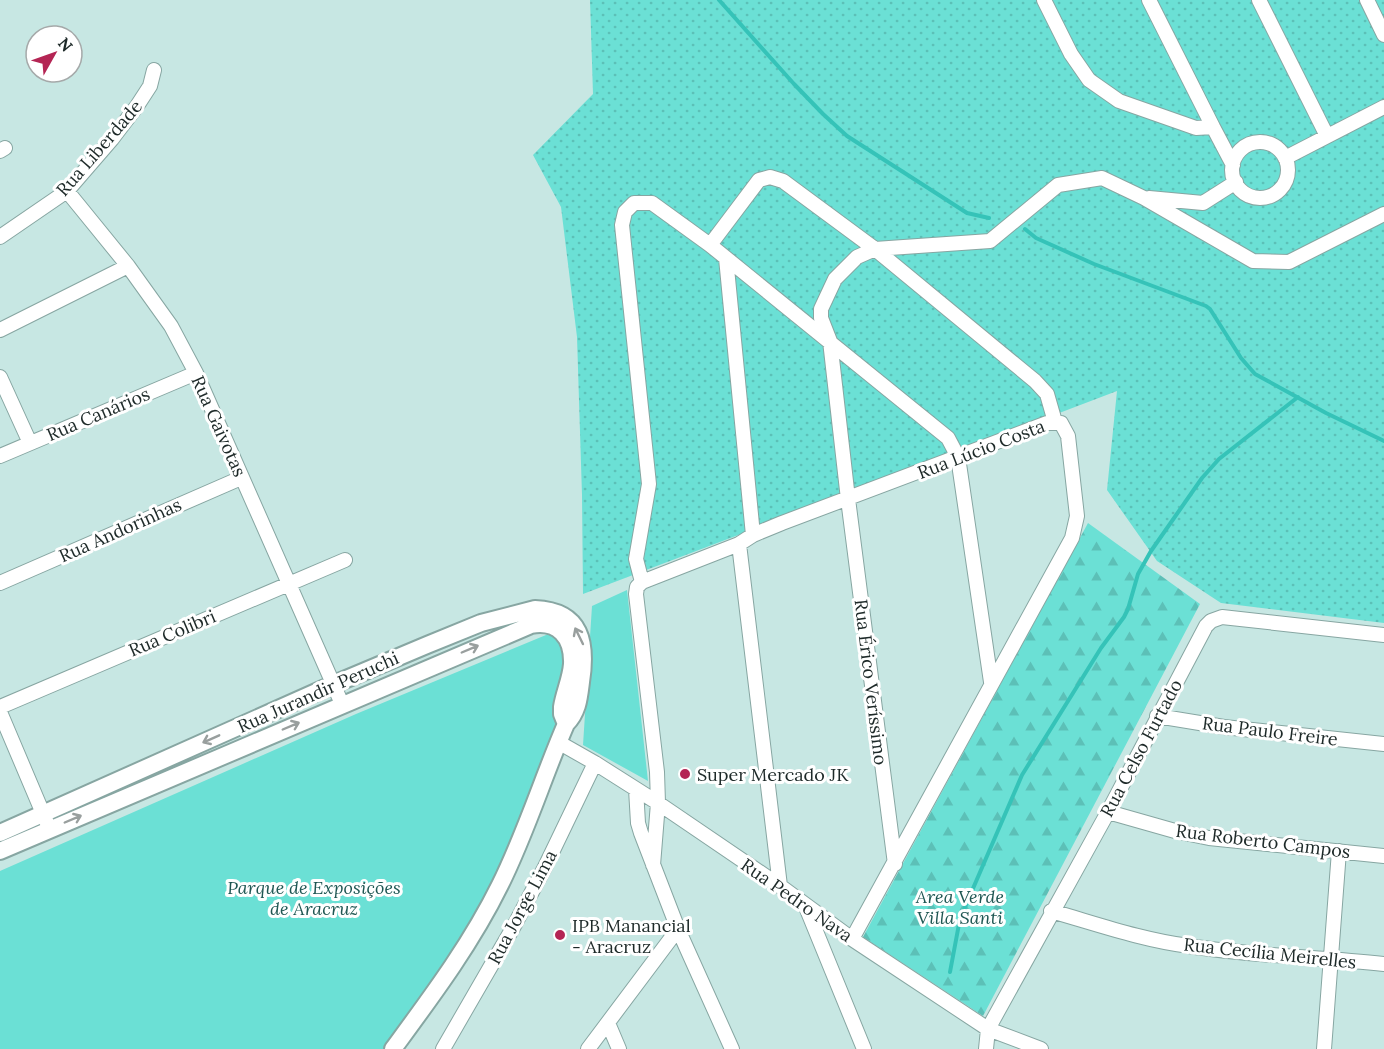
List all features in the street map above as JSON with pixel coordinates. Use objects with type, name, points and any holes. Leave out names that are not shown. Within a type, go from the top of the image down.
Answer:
[{"type":"street","points":[[1044,0],[1071,54],[1089,80],[1119,101],[1196,128],[1213,127]]},
{"type":"street","points":[[1149,0],[1233,165],[1236,182],[1248,195],[1256,197],[1273,195],[1285,183],[1288,174],[1286,158],[1273,145],[1256,142],[1241,150],[1233,165]]},
{"type":"street","points":[[1259,0],[1328,136]]},
{"type":"street","points":[[1367,0],[1384,35]]},
{"type":"street","name":"Rua Liberdade","points":[[0,237],[67,191],[137,106],[150,86],[154,69]]},
{"type":"street","points":[[1286,158],[1384,107]]},
{"type":"street","points":[[710,245],[759,180],[770,177],[783,181],[875,249],[1035,381],[1047,394],[1055,422]]},
{"type":"street","points":[[875,249],[990,241],[1058,185],[1102,178],[1144,198],[1254,261],[1290,262],[1384,214]]},
{"type":"street","points":[[1144,198],[1203,203],[1236,182]]},
{"type":"street","name":"Rua Gaivotas","points":[[67,191],[129,266],[171,326],[195,373],[342,704]]},
{"type":"street","points":[[653,865],[658,803],[655,750],[636,594],[637,587],[642,582],[636,560],[649,484],[622,225],[625,212],[634,203],[652,203],[710,245],[948,438],[958,457],[992,682]]},
{"type":"street","name":"Rua Érico Veríssimo","points":[[875,249],[857,257],[835,279],[820,309],[830,341],[895,864]]},
{"type":"street","points":[[726,258],[753,535]]},
{"type":"street","points":[[0,330],[129,266]]},
{"type":"street","name":"Rua Canários","points":[[0,456],[195,373]]},
{"type":"street","points":[[0,377],[30,442]]},
{"type":"street","name":"Rua Lúcio Costa","points":[[642,582],[739,544],[753,535],[1047,423],[1060,423],[1068,435],[1077,516],[1076,528],[1068,547],[852,939]]},
{"type":"street","name":"Rua Andorinhas","points":[[0,583],[241,478]]},
{"type":"street","points":[[739,544],[780,886]]},
{"type":"street","name":"Rua Colibri","points":[[0,707],[345,560]]},
{"type":"street","name":"Rua Jurandir Peruchi","points":[[0,851],[46,821],[332,685],[481,623],[509,615],[544,609],[564,617],[578,630],[582,638],[584,655],[573,692]]},
{"type":"street","name":"Rua Celso Furtado","points":[[988,1029],[1108,812],[1206,626],[1216,618],[1222,617],[1384,635]]},
{"type":"street","name":"Rua Jurandir Peruchi","points":[[0,832],[46,821],[342,704],[509,633],[539,624],[555,626],[564,634],[568,642],[573,692]]},
{"type":"street","points":[[393,1049],[453,967],[501,884],[558,742],[566,724],[575,712],[573,692]]},
{"type":"street","points":[[0,712],[46,821]]},
{"type":"street","name":"Rua Paulo Freire","points":[[1157,716],[1224,727],[1384,744]]},
{"type":"street","name":"Rua Pedro Nava","points":[[558,742],[658,803],[780,886],[852,939],[988,1029],[1041,1049]]},
{"type":"street","name":"Rua Jorge Lima","points":[[443,1049],[514,926],[595,763]]},
{"type":"street","points":[[636,789],[638,823],[653,865],[678,929],[732,1049]]},
{"type":"street","name":"Rua Roberto Campos","points":[[1108,812],[1209,838],[1384,856]]},
{"type":"street","points":[[1324,1049],[1339,851]]},
{"type":"street","points":[[806,905],[864,1049]]},
{"type":"street","name":"Rua Cecília Meirelles","points":[[1052,911],[1144,937],[1186,946],[1384,964]]},
{"type":"street","points":[[588,1049],[678,929]]},
{"type":"street","points":[[608,1023],[619,1049]]},
{"type":"street","points":[[986,1049],[988,1029]]},
{"type":"green space","points":[[590,0],[1384,0],[1384,623],[1221,603],[1157,561],[1107,490],[1117,391],[583,594],[577,337],[561,207],[533,155],[593,94]]},
{"type":"green space","name":"Area Verde Villa Santi","points":[[1088,523],[1200,604],[983,1016],[863,937]]},
{"type":"green space","points":[[627,590],[648,781],[583,745],[592,606]]},
{"type":"green space","name":"Parque de Exposições de Aracruz","points":[[556,633],[570,642],[559,735],[500,885],[388,1049],[0,1049],[0,871],[356,714],[546,635]]},
{"type":"waterway","points":[[719,0],[794,84],[847,136],[967,213],[989,218]]},
{"type":"waterway","points":[[1025,229],[1036,238],[1094,264],[1206,306],[1241,358],[1255,374],[1326,413],[1384,441]]},
{"type":"waterway","points":[[950,972],[959,924],[965,907],[1022,775],[1101,648],[1124,617],[1138,574],[1151,551],[1202,478],[1219,459],[1298,397]]},
{"type":"place","name":"Super Mercado JK","points":[[685,774]]},
{"type":"place","name":"IPB Manancial - Aracruz","points":[[560,935]]}]
